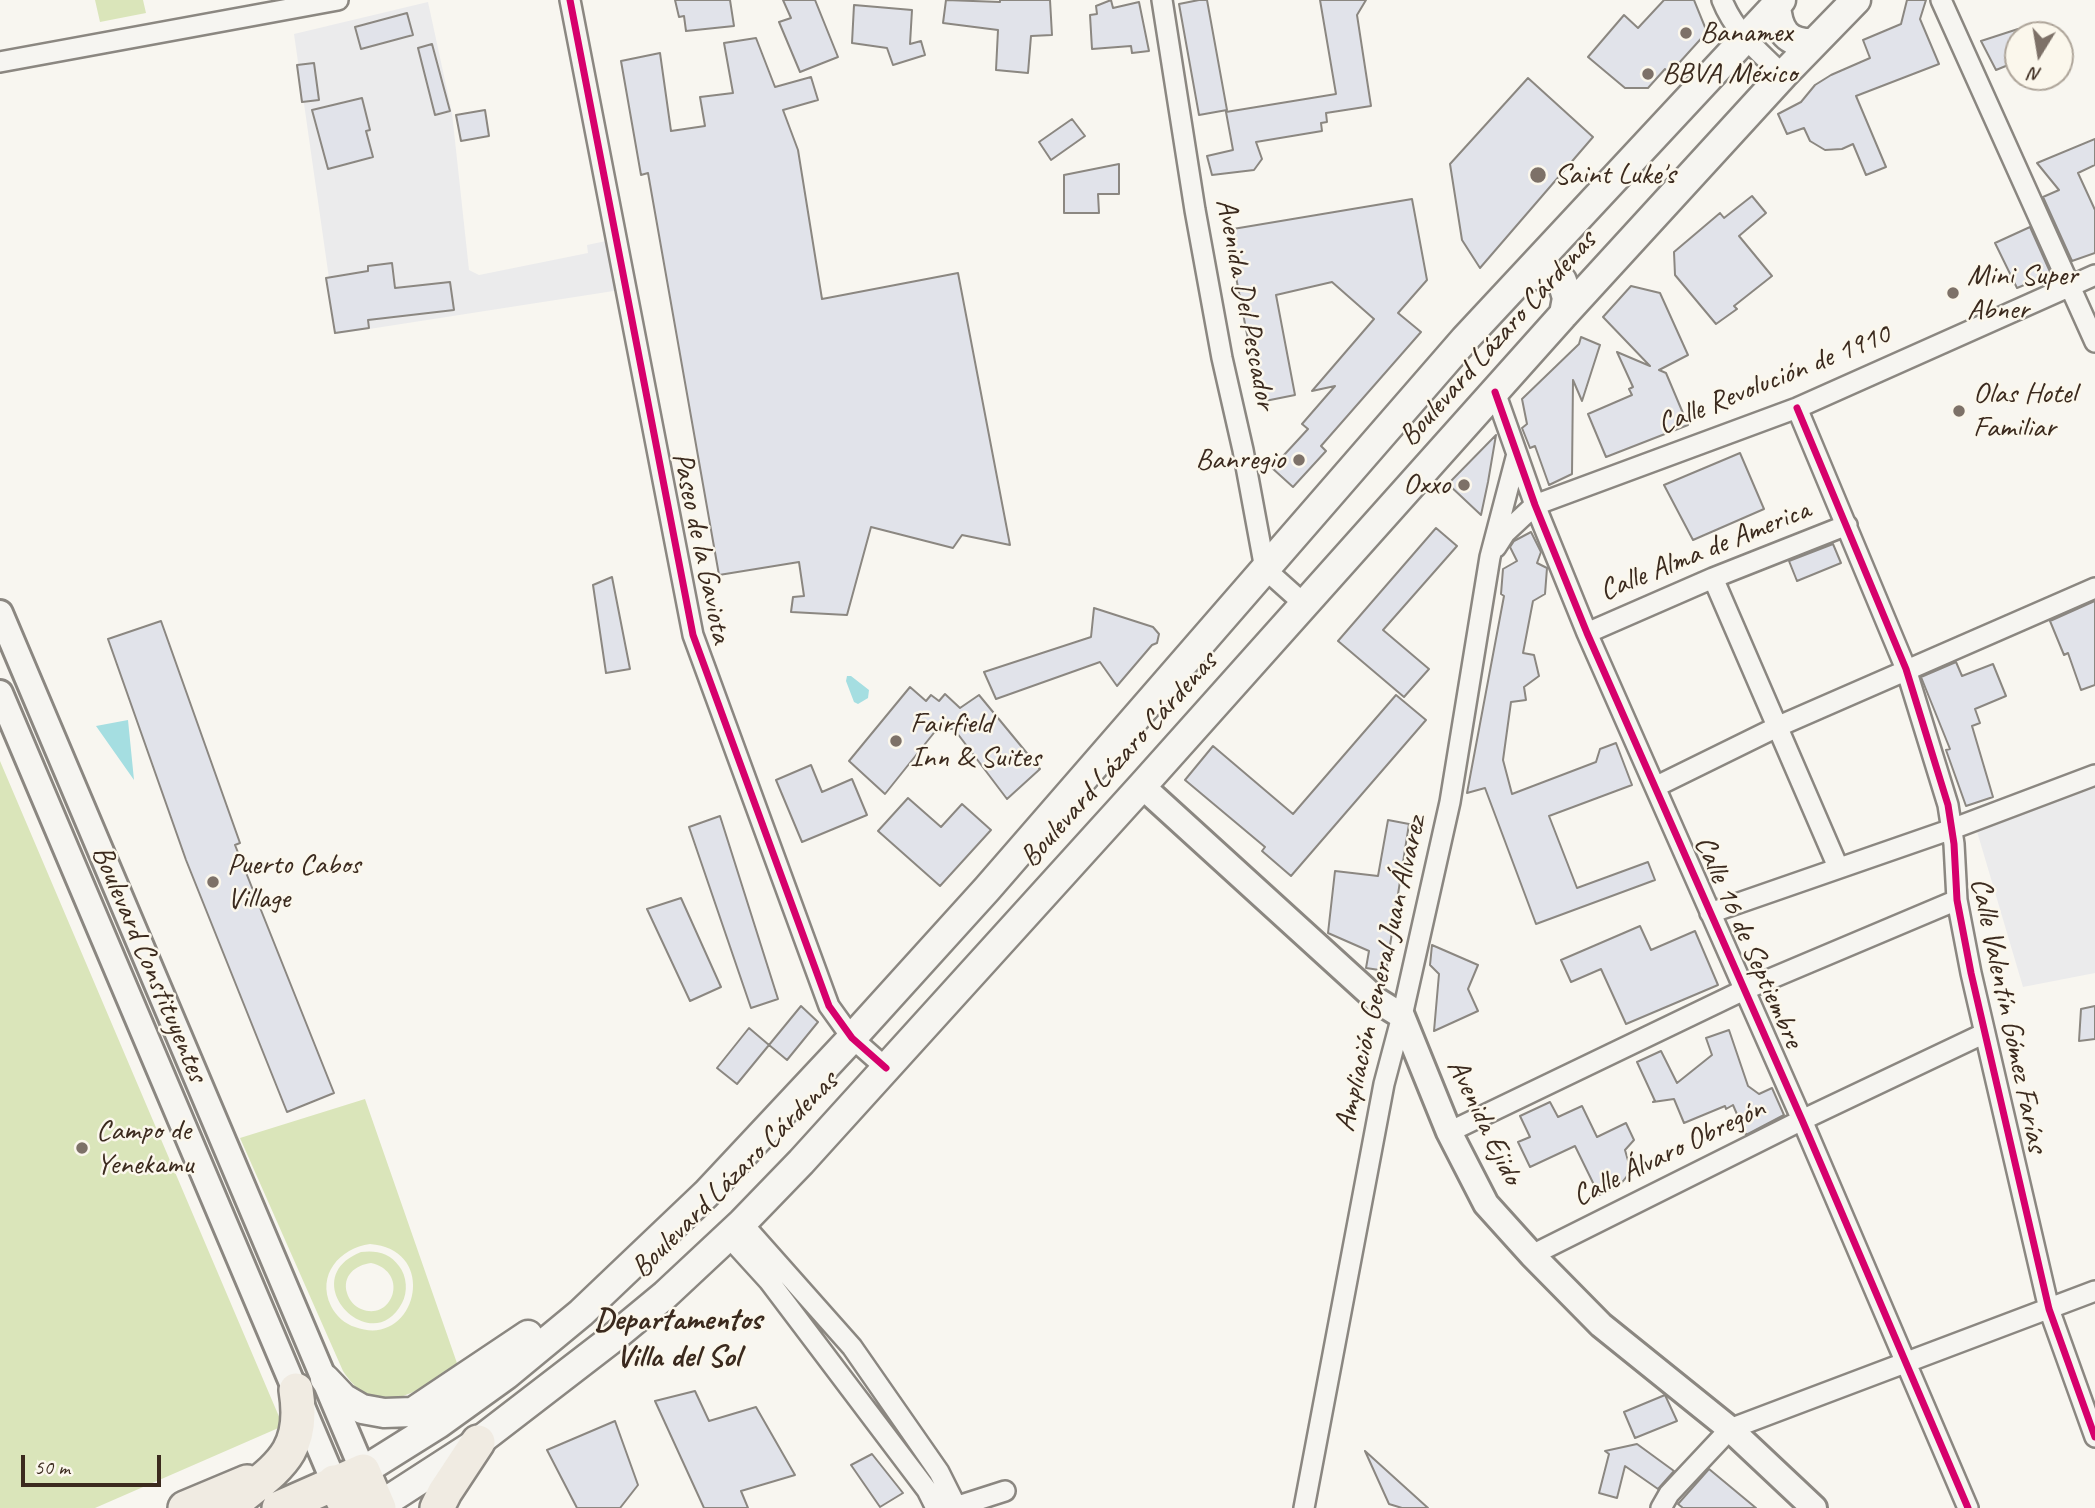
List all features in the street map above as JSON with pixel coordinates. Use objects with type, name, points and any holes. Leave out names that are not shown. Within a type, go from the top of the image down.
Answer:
[{"type":"highway","points":[[228,1508],[290,1450],[298,1432],[299,1415],[310,1385]]},
{"type":"highway","points":[[437,1508],[478,1442]]},
{"type":"highway","points":[[185,1508],[269,1472]]},
{"type":"highway","points":[[279,1508],[363,1497]]},
{"type":"main road","name":"Boulevard Lázaro Cárdenas","points":[[363,1497],[478,1442],[613,1338],[665,1295],[735,1230],[886,1069],[1564,314],[1783,75],[1856,0]]},
{"type":"main road","name":"Boulevard Lázaro Cárdenas","points":[[363,1497],[438,1424],[506,1375],[581,1314],[706,1194],[987,889],[1465,339],[1779,3]]},
{"type":"main road","points":[[1779,3],[1779,24],[1785,36],[1803,44],[1815,43]]},
{"type":"main road","points":[[1526,274],[1550,276],[1562,281],[1567,298],[1564,314]]},
{"type":"main road","points":[[310,1385],[362,1409],[404,1414],[422,1408],[560,1312],[706,1194]]},
{"type":"street","points":[[0,62],[338,0]]},
{"type":"street","name":"Paseo de la Gaviota","points":[[570,0],[693,635],[829,1006],[852,1038],[886,1069]]},
{"type":"street","name":"Avenida Del Pescador","points":[[1162,0],[1202,247],[1265,569]]},
{"type":"street","points":[[1722,0],[1728,16],[1745,38],[1783,75]]},
{"type":"street","points":[[1941,0],[2095,342]]},
{"type":"street","name":"Calle Revolución de 1910","points":[[1490,557],[1505,533],[1535,505],[1797,408],[2095,275]]},
{"type":"street","name":"Calle 16 de Septiembre","points":[[1495,392],[1535,505],[1587,633],[1802,1120],[1968,1508]]},
{"type":"street","name":"Calle Valentín Gómez Farías","points":[[1797,408],[1906,669],[1948,805],[1957,900],[2049,1309],[2095,1437]]},
{"type":"street","name":"Ampliación General Juan Álvarez","points":[[1304,1508],[1384,1084],[1450,802],[1490,557],[1517,454]]},
{"type":"street","name":"Calle Alma de America","points":[[1587,633],[1713,578],[1847,525]]},
{"type":"street","points":[[1265,569],[1303,603]]},
{"type":"street","points":[[1713,578],[1838,867]]},
{"type":"street","points":[[1655,787],[1777,727],[2095,588]]},
{"type":"street","name":"Boulevard Constituyentes","points":[[0,613],[310,1385]]},
{"type":"street","name":"Boulevard Constituyentes","points":[[0,693],[310,1385],[363,1497]]},
{"type":"street","points":[[1710,913],[1952,829],[2095,775]]},
{"type":"street","points":[[1142,786],[1384,1007],[1402,1016]]},
{"type":"street","points":[[1449,1132],[1744,990],[1957,900]]},
{"type":"street","name":"Avenida Ejido","points":[[1402,1016],[1449,1132],[1486,1204],[1601,1325],[1730,1429],[1814,1508]]},
{"type":"street","name":"Calle Álvaro Obregón","points":[[1532,1255],[1802,1120],[1985,1033]]},
{"type":"street","points":[[735,1230],[852,1348],[939,1472],[955,1508],[1005,1491]]},
{"type":"street","points":[[735,1230],[769,1281],[927,1490],[936,1508]]},
{"type":"street","points":[[1661,1508],[1669,1494],[1730,1429],[1908,1364],[2095,1291]]},
{"type":"shaded area","points":[[428,2],[452,113],[469,270],[479,275],[588,253],[587,245],[611,240],[620,290],[337,334],[294,34]]},
{"type":"shaded area","points":[[2095,785],[2095,973],[2023,987],[1976,828]]},
{"type":"green space","points":[[95,0],[143,0],[146,13],[100,22]]},
{"type":"green space","name":"Campo de Yenekamu","points":[[0,761],[283,1426],[95,1508],[0,1508]]},
{"type":"green space","points":[[365,1099],[458,1366],[413,1392],[398,1397],[384,1399],[370,1396],[356,1387],[343,1371],[240,1138]],"holes":[[[370,1244],[392,1250],[406,1262],[413,1279],[412,1296],[405,1312],[393,1324],[376,1330],[348,1324],[335,1313],[327,1295],[329,1274],[334,1265],[349,1251]]]},
{"type":"green space","points":[[361,1252],[377,1252],[391,1258],[402,1270],[406,1289],[404,1299],[389,1319],[373,1323],[358,1319],[345,1309],[336,1295],[334,1280],[342,1264]],"holes":[[[371,1263],[383,1268],[393,1285],[389,1303],[382,1309],[372,1311],[356,1306],[349,1298],[346,1287],[351,1272]]]},
{"type":"water","points":[[847,676],[851,676],[869,690],[868,698],[858,704],[854,702],[846,681]]},
{"type":"water","points":[[128,720],[134,780],[96,726]]},
{"type":"building","points":[[675,0],[730,0],[734,26],[686,31],[684,16],[679,17]]},
{"type":"building","points":[[783,0],[815,0],[838,57],[800,72],[779,22],[791,18]]},
{"type":"building","points":[[946,0],[1050,0],[1052,35],[1031,36],[1028,73],[996,70],[998,30],[943,23]]},
{"type":"building","points":[[1111,0],[1113,8],[1139,2],[1149,51],[1132,53],[1131,46],[1092,49],[1090,15],[1097,14],[1096,6]]},
{"type":"building","points":[[1207,0],[1227,110],[1199,115],[1179,4]]},
{"type":"building","points":[[1320,0],[1366,0],[1357,15],[1371,106],[1326,113],[1327,122],[1321,123],[1322,131],[1256,142],[1262,159],[1254,170],[1212,175],[1207,156],[1233,150],[1226,112],[1336,94]]},
{"type":"building","points":[[1664,0],[1694,0],[1707,32],[1670,73],[1665,69],[1648,88],[1625,88],[1588,57],[1624,15],[1638,28]]},
{"type":"building","points":[[1907,0],[1926,0],[1920,19],[1939,64],[1856,96],[1886,167],[1866,175],[1853,144],[1842,149],[1825,150],[1810,141],[1804,128],[1787,134],[1778,114],[1801,102],[1815,85],[1831,75],[1870,58],[1863,40],[1901,24]]},
{"type":"building","points":[[854,5],[912,10],[910,44],[921,41],[925,55],[893,65],[887,48],[852,43]]},
{"type":"building","points":[[407,13],[413,35],[361,49],[355,27]]},
{"type":"building","points":[[2004,34],[2004,67],[1996,70],[1981,41]]},
{"type":"building","points":[[756,38],[775,87],[811,77],[818,100],[783,110],[798,150],[822,299],[958,273],[1010,545],[962,535],[953,548],[871,527],[847,615],[791,612],[793,597],[804,596],[799,562],[719,575],[648,173],[641,175],[621,61],[660,53],[671,131],[705,126],[700,97],[733,93],[724,43]]},
{"type":"building","points":[[432,44],[450,111],[435,115],[418,48]]},
{"type":"building","points":[[314,63],[319,100],[302,102],[297,65]]},
{"type":"building","points":[[1528,78],[1593,137],[1480,268],[1462,240],[1450,164]]},
{"type":"building","points":[[362,98],[370,130],[366,131],[373,157],[328,169],[312,110]]},
{"type":"building","points":[[485,110],[489,136],[461,141],[456,115]]},
{"type":"building","points":[[1072,119],[1085,136],[1051,160],[1039,142]]},
{"type":"building","points":[[2095,139],[2095,165],[2078,173],[2095,210],[2095,253],[2072,261],[2043,197],[2059,190],[2037,163]]},
{"type":"building","points":[[1119,164],[1119,194],[1098,194],[1099,213],[1064,213],[1064,175]]},
{"type":"building","points":[[1752,196],[1766,213],[1739,236],[1772,276],[1734,306],[1737,309],[1716,324],[1675,275],[1674,252],[1720,213],[1724,218]]},
{"type":"building","points":[[1412,199],[1427,280],[1398,313],[1421,332],[1321,446],[1326,451],[1293,487],[1272,468],[1308,429],[1302,424],[1335,386],[1312,391],[1374,319],[1332,282],[1276,295],[1295,395],[1260,402],[1227,230]]},
{"type":"building","points":[[2030,227],[2051,274],[2017,288],[1995,243]]},
{"type":"building","points":[[392,263],[395,288],[450,282],[454,310],[368,320],[369,328],[335,333],[326,278],[368,271],[368,266]]},
{"type":"building","points":[[1631,286],[1660,293],[1688,355],[1659,370],[1666,373],[1688,425],[1606,457],[1588,414],[1632,395],[1629,389],[1633,387],[1617,352],[1650,366],[1603,317]]},
{"type":"building","points":[[1581,337],[1600,345],[1582,401],[1573,380],[1572,474],[1549,485],[1535,446],[1530,448],[1522,428],[1527,424],[1522,399],[1579,344]]},
{"type":"building","points":[[1496,435],[1488,482],[1481,515],[1448,484]]},
{"type":"building","points":[[1740,453],[1764,509],[1693,540],[1664,485]]},
{"type":"building","points":[[1436,528],[1457,546],[1383,630],[1429,669],[1404,697],[1338,641]]},
{"type":"building","points":[[1531,532],[1541,552],[1537,563],[1547,568],[1545,594],[1533,601],[1523,653],[1534,655],[1539,676],[1524,687],[1526,700],[1511,702],[1503,760],[1512,794],[1596,762],[1600,749],[1616,743],[1632,785],[1549,816],[1577,888],[1648,862],[1655,880],[1536,924],[1485,788],[1467,793],[1504,596],[1501,594],[1503,569],[1517,561],[1510,547],[1514,541]]},
{"type":"building","points":[[1833,544],[1841,563],[1797,581],[1789,561]]},
{"type":"building","points":[[612,577],[630,669],[606,673],[593,585]]},
{"type":"building","points":[[2095,601],[2095,685],[2081,690],[2068,653],[2064,655],[2050,621]]},
{"type":"building","points":[[1094,608],[1153,627],[1159,634],[1157,643],[1152,645],[1117,686],[1100,662],[996,699],[984,672],[1091,637]]},
{"type":"building","points":[[161,621],[240,843],[235,845],[334,1093],[287,1112],[186,860],[108,639]]},
{"type":"building","points":[[1956,662],[1962,676],[1993,664],[2006,696],[1975,709],[1980,723],[1972,726],[1993,797],[1966,806],[1946,750],[1950,749],[1921,677]]},
{"type":"building","name":"Fairfield Inn & Suites","points":[[910,687],[926,701],[931,695],[939,701],[945,694],[960,708],[979,695],[1040,769],[1007,799],[954,729],[937,729],[885,794],[849,761]]},
{"type":"building","points":[[1396,695],[1426,720],[1291,876],[1262,851],[1265,847],[1185,780],[1213,746],[1293,814]]},
{"type":"building","points":[[811,765],[822,792],[852,779],[867,815],[802,842],[776,780]]},
{"type":"building","points":[[908,798],[941,827],[962,804],[991,830],[940,886],[878,831]]},
{"type":"building","points":[[720,816],[778,999],[751,1008],[689,827]]},
{"type":"building","points":[[1388,820],[1409,824],[1386,971],[1366,968],[1369,951],[1328,933],[1335,871],[1378,876]]},
{"type":"building","points":[[681,898],[721,987],[690,1001],[647,909]]},
{"type":"building","points":[[1640,926],[1651,950],[1695,931],[1718,985],[1626,1024],[1601,969],[1571,982],[1561,960]]},
{"type":"building","points":[[1432,945],[1478,965],[1468,989],[1478,1011],[1434,1031],[1439,974],[1430,965]]},
{"type":"building","points":[[801,1006],[818,1022],[787,1060],[769,1045]]},
{"type":"building","points":[[2095,1006],[2095,1039],[2079,1041],[2081,1009]]},
{"type":"building","points":[[749,1028],[769,1045],[737,1084],[717,1068]]},
{"type":"building","points":[[1729,1030],[1748,1086],[1759,1094],[1772,1088],[1784,1115],[1746,1135],[1733,1105],[1684,1123],[1674,1099],[1653,1102],[1655,1101],[1637,1062],[1661,1051],[1677,1083],[1712,1055],[1706,1038]]},
{"type":"building","points":[[1550,1102],[1558,1117],[1582,1106],[1597,1137],[1626,1123],[1634,1140],[1625,1150],[1631,1171],[1620,1185],[1599,1195],[1575,1146],[1530,1167],[1518,1142],[1530,1137],[1520,1116]]},
{"type":"building","points":[[695,1391],[709,1421],[756,1407],[795,1475],[741,1491],[748,1508],[704,1508],[655,1401]]},
{"type":"building","points":[[1665,1395],[1677,1421],[1635,1438],[1624,1412]]},
{"type":"building","points":[[615,1421],[638,1485],[620,1508],[577,1508],[547,1450]]},
{"type":"building","points":[[1637,1444],[1674,1471],[1658,1489],[1625,1466],[1617,1498],[1599,1493],[1609,1454],[1605,1451]]},
{"type":"building","points":[[1365,1451],[1428,1508],[1402,1508],[1389,1504]]},
{"type":"building","points":[[872,1454],[903,1493],[880,1507],[851,1465]]},
{"type":"building","points":[[1709,1469],[1756,1508],[1683,1508],[1678,1504]]},
{"type":"cycle path","points":[[570,0],[693,635],[829,1006],[852,1038],[886,1068]]},
{"type":"cycle path","points":[[1495,392],[1535,505],[1587,633],[1802,1120],[1968,1508]]},
{"type":"cycle path","points":[[1797,408],[1906,669],[1948,805],[1954,844],[1957,900],[1971,973],[2049,1309],[2095,1437]]},
{"type":"place","name":"Banamex","points":[[1686,33]]},
{"type":"place","name":"BBVA México","points":[[1648,74]]},
{"type":"place","name":"Saint Luke's","points":[[1538,175]]},
{"type":"place","name":"Mini Super Abner","points":[[1953,293]]},
{"type":"place","name":"Olas Hotel Familiar","points":[[1959,411]]},
{"type":"place","name":"Banregio","points":[[1299,460]]},
{"type":"place","name":"Oxxo","points":[[1464,485]]},
{"type":"place","name":"Fairfield Inn & Suites","points":[[896,741]]},
{"type":"place","name":"Puerto Cabos Village","points":[[213,882]]},
{"type":"place","name":"Campo de Yenekamu","points":[[82,1148]]},
{"type":"district","name":"Departamentos Villa del Sol","points":[[678,1340]]}]
